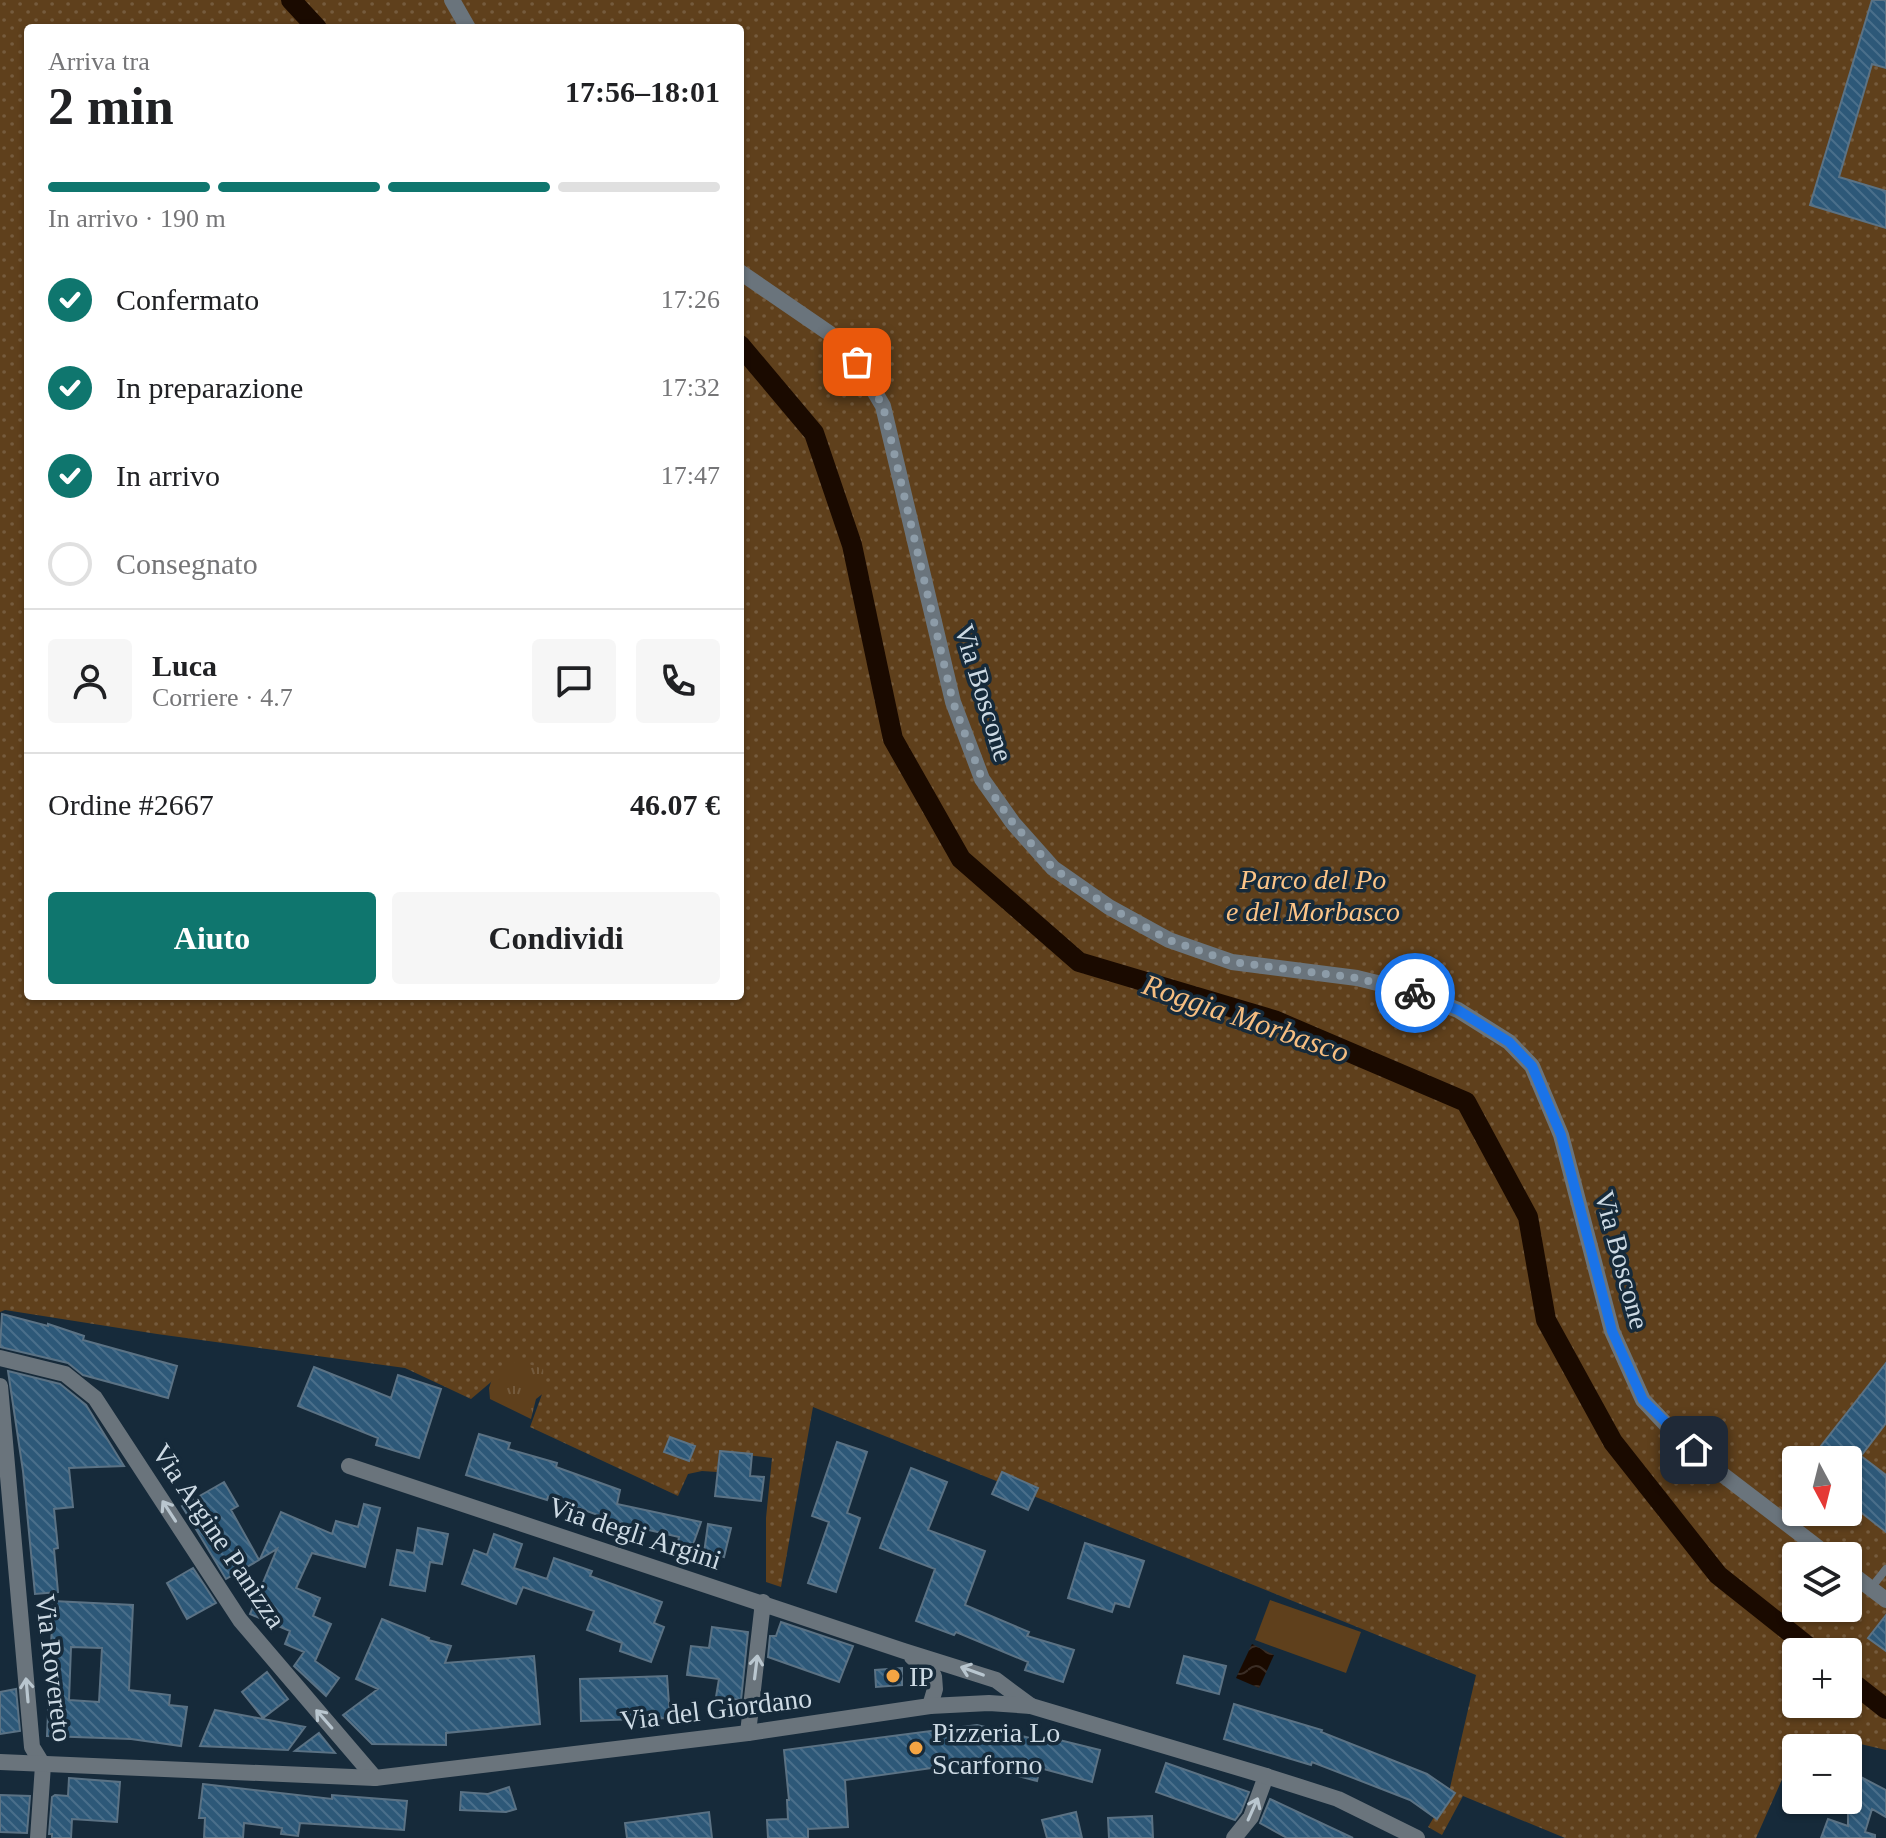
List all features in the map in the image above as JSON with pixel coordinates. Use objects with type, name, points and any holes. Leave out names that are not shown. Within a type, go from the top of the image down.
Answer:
[{"type":"street","points":[[452,0],[466,24]]},
{"type":"street","name":"Via Boscone","points":[[744,275],[829,333],[857,362],[883,406],[953,702],[982,779],[1013,823],[1053,868],[1109,907],[1169,940],[1232,962],[1357,978],[1410,991],[1458,1010],[1509,1042],[1532,1066],[1561,1135],[1612,1331],[1643,1400],[1699,1455],[1811,1542]]},
{"type":"street","name":"Via Argine Panizza","points":[[0,1358],[65,1374],[95,1398],[240,1620],[375,1778]]},
{"type":"street","name":"Via Rovereto","points":[[0,1386],[32,1747],[43,1765]]},
{"type":"street","name":"Via degli Argini","points":[[349,1466],[996,1680],[1031,1706]]},
{"type":"street","points":[[1862,1581],[1886,1600]]},
{"type":"street","points":[[748,1733],[763,1602]]},
{"type":"street","name":"Via degli Argini","points":[[904,1651],[934,1676],[935,1689],[930,1706]]},
{"type":"street","name":"Via del Giordano","points":[[0,1762],[375,1778],[748,1733],[930,1706],[989,1703],[1031,1706],[1266,1776],[1338,1799],[1417,1838]]},
{"type":"street","points":[[38,1838],[43,1765]]},
{"type":"street","points":[[1234,1838],[1251,1817],[1266,1776]]},
{"type":"lane","points":[[1871,1588],[1886,1569]]},
{"type":"green space","name":"Parco del Po e del Morbasco","points":[[0,0],[1886,0],[1886,1750],[1862,1744],[1862,1734],[1782,1734],[1782,1780],[1756,1838],[1565,1838],[1463,1796],[1442,1835],[1428,1827],[1449,1792],[1476,1675],[813,1407],[781,1587],[766,1582],[766,1518],[772,1458],[719,1452],[717,1472],[688,1474],[678,1496],[530,1427],[545,1386],[543,1369],[517,1360],[471,1399],[405,1368],[5,1310],[0,1312]]},
{"type":"green space","points":[[514,1354],[548,1367],[554,1385],[536,1399],[531,1419],[490,1399],[489,1388],[499,1359]]},
{"type":"green space","points":[[1270,1600],[1361,1632],[1346,1673],[1255,1640]]},
{"type":"water","points":[[1252,1644],[1274,1655],[1259,1688],[1236,1678]]},
{"type":"building","points":[[1872,0],[1886,0],[1886,68],[1872,64],[1839,177],[1886,191],[1886,228],[1810,205]]},
{"type":"building","points":[[2,1314],[48,1324],[84,1336],[83,1340],[177,1366],[168,1398],[83,1375],[68,1363],[0,1347]]},
{"type":"building","points":[[1886,1363],[1886,1423],[1862,1455],[1862,1446],[1821,1446]]},
{"type":"building","points":[[314,1367],[391,1398],[398,1375],[441,1389],[419,1458],[376,1445],[378,1438],[298,1406]]},
{"type":"building","points":[[8,1371],[60,1384],[86,1405],[124,1466],[69,1468],[73,1507],[54,1509],[58,1592],[35,1594],[23,1471]]},
{"type":"building","points":[[479,1434],[510,1443],[508,1449],[557,1463],[556,1467],[620,1490],[617,1504],[701,1522],[691,1550],[677,1547],[679,1537],[623,1524],[548,1497],[547,1500],[466,1475]]},
{"type":"building","points":[[670,1437],[695,1446],[689,1461],[664,1452]]},
{"type":"building","points":[[837,1442],[867,1452],[847,1513],[860,1518],[836,1592],[808,1583],[829,1522],[812,1516]]},
{"type":"building","points":[[720,1451],[752,1454],[750,1476],[764,1477],[761,1501],[715,1496]]},
{"type":"building","points":[[1862,1457],[1886,1475],[1886,1532],[1862,1513]]},
{"type":"building","points":[[911,1468],[947,1482],[928,1530],[985,1551],[965,1605],[1029,1632],[1027,1636],[1074,1650],[1063,1682],[1025,1670],[1028,1662],[956,1632],[954,1635],[916,1621],[935,1569],[880,1548]]},
{"type":"building","points":[[1002,1472],[1038,1488],[1028,1510],[992,1494]]},
{"type":"building","points":[[224,1482],[238,1506],[231,1510],[259,1560],[226,1579],[182,1506]]},
{"type":"building","points":[[364,1504],[380,1508],[365,1567],[312,1553],[296,1588],[320,1598],[313,1616],[331,1624],[315,1661],[339,1678],[326,1696],[294,1666],[304,1652],[285,1644],[290,1631],[250,1614],[277,1549],[260,1559],[281,1512],[332,1534],[336,1521],[358,1527]]},
{"type":"building","points":[[708,1524],[731,1528],[724,1557],[704,1553]]},
{"type":"building","points":[[418,1528],[448,1534],[442,1564],[430,1562],[425,1591],[390,1585],[397,1550],[414,1553]]},
{"type":"building","points":[[494,1534],[522,1544],[514,1568],[547,1579],[554,1558],[592,1571],[590,1576],[662,1602],[654,1623],[664,1627],[651,1662],[620,1651],[622,1643],[587,1630],[594,1611],[523,1587],[516,1604],[462,1584],[474,1550],[487,1555]]},
{"type":"building","points":[[1085,1543],[1144,1561],[1129,1607],[1115,1603],[1112,1612],[1068,1598]]},
{"type":"building","points":[[193,1568],[216,1603],[187,1619],[167,1583]]},
{"type":"building","points":[[53,1601],[133,1605],[129,1690],[170,1695],[169,1705],[187,1707],[181,1746],[131,1739],[47,1736]],"holes":[[[71,1647],[102,1648],[99,1702],[69,1700]]]},
{"type":"building","points":[[1886,1615],[1886,1651],[1868,1638]]},
{"type":"building","points":[[382,1619],[428,1640],[451,1646],[445,1663],[534,1656],[540,1724],[446,1733],[446,1745],[372,1744],[343,1715],[378,1689],[356,1679]]},
{"type":"building","points":[[781,1622],[853,1646],[839,1682],[768,1657],[770,1636],[776,1636]]},
{"type":"building","points":[[712,1627],[748,1632],[741,1700],[716,1697],[719,1679],[687,1675],[691,1646],[709,1648]]},
{"type":"building","points":[[1184,1656],[1226,1666],[1219,1694],[1177,1683]]},
{"type":"building","points":[[902,1668],[902,1685],[876,1687],[875,1670]]},
{"type":"building","points":[[267,1672],[288,1699],[263,1718],[242,1692]]},
{"type":"building","points":[[667,1676],[670,1718],[581,1721],[580,1679]]},
{"type":"building","points":[[16,1689],[20,1731],[0,1734],[0,1692]]},
{"type":"building","points":[[1234,1704],[1322,1730],[1427,1774],[1455,1793],[1437,1819],[1410,1800],[1312,1762],[1311,1765],[1224,1739]]},
{"type":"building","points":[[215,1710],[305,1727],[288,1750],[200,1746]]},
{"type":"building","points":[[977,1725],[1046,1742],[1047,1737],[1100,1750],[1092,1782],[1040,1768],[1037,1781],[968,1763],[845,1780],[848,1827],[808,1829],[808,1838],[768,1838],[767,1820],[788,1819],[784,1750]]},
{"type":"building","points":[[319,1733],[335,1753],[295,1751]]},
{"type":"building","points":[[1166,1763],[1249,1792],[1241,1812],[1235,1820],[1156,1792]]},
{"type":"building","points":[[69,1778],[120,1782],[117,1822],[72,1819],[71,1838],[52,1838],[49,1834],[52,1797],[68,1796]]},
{"type":"building","points":[[1862,1778],[1886,1790],[1886,1817],[1872,1809],[1865,1832],[1875,1835],[1875,1838],[1821,1838],[1828,1819],[1848,1826],[1848,1814],[1862,1814]]},
{"type":"building","points":[[203,1784],[332,1799],[332,1795],[407,1801],[404,1830],[300,1823],[298,1836],[281,1834],[282,1828],[244,1823],[243,1838],[204,1838],[205,1818],[199,1818]]},
{"type":"building","points":[[509,1787],[516,1809],[506,1812],[460,1810],[461,1792],[488,1794]]},
{"type":"building","points":[[0,1795],[30,1796],[27,1833],[0,1832]]},
{"type":"building","points":[[1270,1799],[1353,1838],[1287,1838],[1260,1823]]},
{"type":"building","points":[[709,1812],[712,1838],[627,1838],[625,1823]]},
{"type":"building","points":[[1076,1812],[1082,1838],[1047,1838],[1042,1820]]},
{"type":"building","points":[[1152,1816],[1153,1838],[1109,1838],[1108,1818]]},
{"type":"waterway","name":"Roggia Morbasco","points":[[291,0],[313,24]]},
{"type":"waterway","name":"Roggia Morbasco","points":[[744,350],[814,433],[852,545],[893,739],[961,859],[1079,962],[1274,1020],[1466,1102],[1528,1217],[1546,1320],[1613,1442],[1718,1575],[1797,1638]]},
{"type":"waterway","name":"Roggia Morbasco","points":[[1862,1690],[1886,1709]]},
{"type":"way so far","points":[[857,362],[883,406],[953,702],[982,779],[1013,823],[1053,868],[1109,907],[1169,940],[1232,962],[1357,978],[1415,993]]},
{"type":"place","name":"IP","points":[[893,1676]]},
{"type":"place","name":"Pizzeria Lo Scarforno","points":[[916,1748]]},
{"type":"route","points":[[1415,993],[1458,1010],[1509,1042],[1532,1066],[1561,1135],[1596,1275],[1612,1331],[1628,1371],[1643,1400],[1694,1450]]}]
